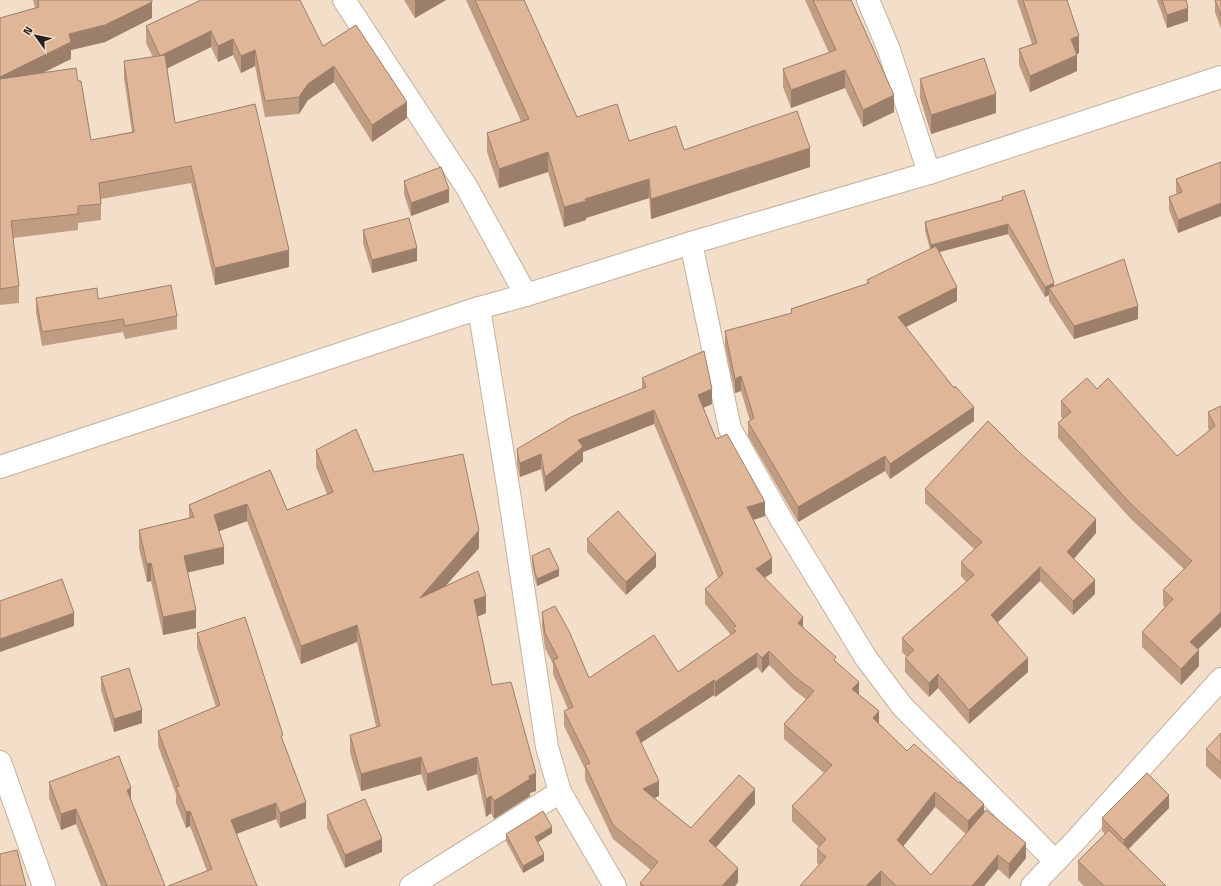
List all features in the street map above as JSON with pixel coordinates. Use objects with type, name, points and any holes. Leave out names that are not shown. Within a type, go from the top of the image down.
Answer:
[{"type":"street","points":[[344,0],[466,186],[526,295]]},
{"type":"street","points":[[868,0],[889,50],[929,173]]},
{"type":"street","points":[[0,467],[479,308],[526,295],[691,243],[929,173],[1221,77]]},
{"type":"street","points":[[691,243],[730,429],[781,519],[866,658],[902,706],[1055,861]]},
{"type":"street","points":[[479,308],[510,493],[547,747],[560,792],[615,886]]},
{"type":"street","points":[[1032,886],[1076,840],[1221,679]]},
{"type":"street","points":[[0,762],[44,886]]},
{"type":"street","points":[[411,886],[560,792]]},
{"type":"building","points":[[38,0],[152,0],[152,2],[105,25],[69,34],[71,42],[0,77],[0,18],[39,7]]},
{"type":"building","points":[[201,0],[300,0],[323,46],[356,25],[407,102],[372,125],[334,66],[308,84],[299,97],[265,101],[255,50],[241,56],[233,39],[218,46],[211,31],[160,56],[146,26]]},
{"type":"building","points":[[475,0],[524,0],[577,117],[617,104],[629,141],[676,126],[684,150],[797,111],[810,148],[651,199],[649,179],[564,207],[548,152],[499,169],[487,133],[529,119]]},
{"type":"building","points":[[813,0],[851,0],[894,95],[863,110],[845,70],[791,90],[783,69],[836,50]]},
{"type":"building","points":[[1023,0],[1067,0],[1079,36],[1071,39],[1077,55],[1030,76],[1019,49],[1037,43]]},
{"type":"building","points":[[1162,0],[1186,0],[1188,8],[1167,15]]},
{"type":"building","points":[[1215,0],[1221,0],[1221,16]]},
{"type":"building","points":[[165,55],[175,123],[255,104],[289,250],[215,268],[191,166],[99,183],[101,204],[78,206],[78,214],[11,221],[19,286],[0,289],[0,79],[76,68],[78,81],[81,81],[91,140],[134,132],[124,61]]},
{"type":"building","points":[[984,58],[996,94],[931,115],[920,79]]},
{"type":"building","points":[[1221,162],[1221,203],[1178,220],[1169,197],[1182,192],[1176,179]]},
{"type":"building","points":[[441,167],[449,189],[411,203],[404,181]]},
{"type":"building","points":[[1024,190],[1054,283],[1045,287],[1008,224],[931,245],[925,222],[1003,200],[1002,197]]},
{"type":"building","points":[[409,218],[417,248],[372,260],[363,230]]},
{"type":"building","points":[[936,246],[957,287],[898,317],[954,388],[955,386],[974,407],[890,464],[885,456],[798,507],[748,422],[754,418],[741,376],[735,379],[725,331],[792,313],[791,309],[869,283],[867,280]]},
{"type":"building","points":[[1124,259],[1138,306],[1074,326],[1049,288]]},
{"type":"building","points":[[171,285],[177,316],[125,326],[123,319],[42,332],[36,298],[97,288],[98,299]]},
{"type":"building","points":[[704,351],[712,389],[698,395],[716,439],[727,434],[765,502],[747,507],[772,558],[756,569],[803,617],[798,623],[836,657],[834,660],[859,682],[852,689],[879,711],[873,718],[907,751],[914,744],[984,804],[968,821],[935,792],[897,840],[931,875],[986,810],[1026,843],[1009,864],[998,855],[972,886],[896,886],[881,871],[866,886],[800,886],[826,857],[817,849],[826,839],[792,806],[832,765],[784,724],[814,691],[794,676],[769,651],[762,658],[757,653],[715,682],[714,680],[636,732],[659,781],[643,789],[691,828],[739,775],[755,789],[709,841],[738,868],[722,886],[644,886],[640,883],[658,862],[613,825],[585,765],[590,763],[564,711],[573,707],[553,660],[558,658],[545,633],[542,612],[555,606],[569,631],[589,678],[654,635],[678,672],[736,631],[733,628],[736,626],[705,589],[723,574],[654,410],[578,440],[583,447],[545,477],[541,454],[520,463],[517,449],[571,417],[646,387],[642,378]]},
{"type":"building","points":[[1087,378],[1097,389],[1108,378],[1177,456],[1215,426],[1208,412],[1221,406],[1221,612],[1190,642],[1199,650],[1181,669],[1142,632],[1173,599],[1163,590],[1192,561],[1130,503],[1058,423],[1071,412],[1061,401]]},
{"type":"building","points":[[988,421],[1020,453],[1096,519],[1067,552],[1095,580],[1073,601],[1040,567],[991,615],[1028,658],[969,710],[938,674],[929,683],[905,658],[914,650],[902,638],[974,575],[961,562],[982,542],[925,489]]},
{"type":"building","points":[[356,429],[374,472],[463,454],[479,530],[420,598],[478,571],[486,596],[474,600],[492,685],[511,682],[536,773],[529,776],[530,779],[494,801],[491,796],[486,799],[477,757],[427,774],[421,757],[361,774],[350,735],[380,726],[357,625],[301,646],[247,504],[214,515],[224,547],[184,556],[196,610],[163,617],[151,563],[147,564],[139,530],[194,517],[189,505],[270,470],[287,510],[333,492],[316,450]]},
{"type":"building","points":[[618,511],[656,554],[626,582],[587,539]]},
{"type":"building","points":[[549,548],[559,569],[537,579],[532,556]]},
{"type":"building","points":[[62,579],[74,613],[0,639],[0,601]]},
{"type":"building","points":[[245,617],[283,735],[281,736],[306,802],[280,813],[276,803],[231,820],[257,886],[168,886],[212,869],[190,811],[186,812],[176,787],[179,786],[158,731],[220,705],[197,633]]},
{"type":"building","points":[[129,668],[142,710],[114,719],[101,677]]},
{"type":"building","points":[[1221,733],[1221,763],[1206,749]]},
{"type":"building","points":[[119,756],[131,788],[127,790],[165,886],[107,886],[76,809],[61,814],[49,782]]},
{"type":"building","points":[[1147,773],[1169,795],[1124,840],[1102,818]]},
{"type":"building","points":[[365,799],[382,839],[345,855],[327,815]]},
{"type":"building","points":[[543,811],[552,827],[535,837],[544,854],[523,866],[506,834]]},
{"type":"building","points":[[1109,830],[1166,886],[1104,886],[1078,861]]},
{"type":"building","points":[[17,850],[26,886],[0,886],[0,854]]}]
